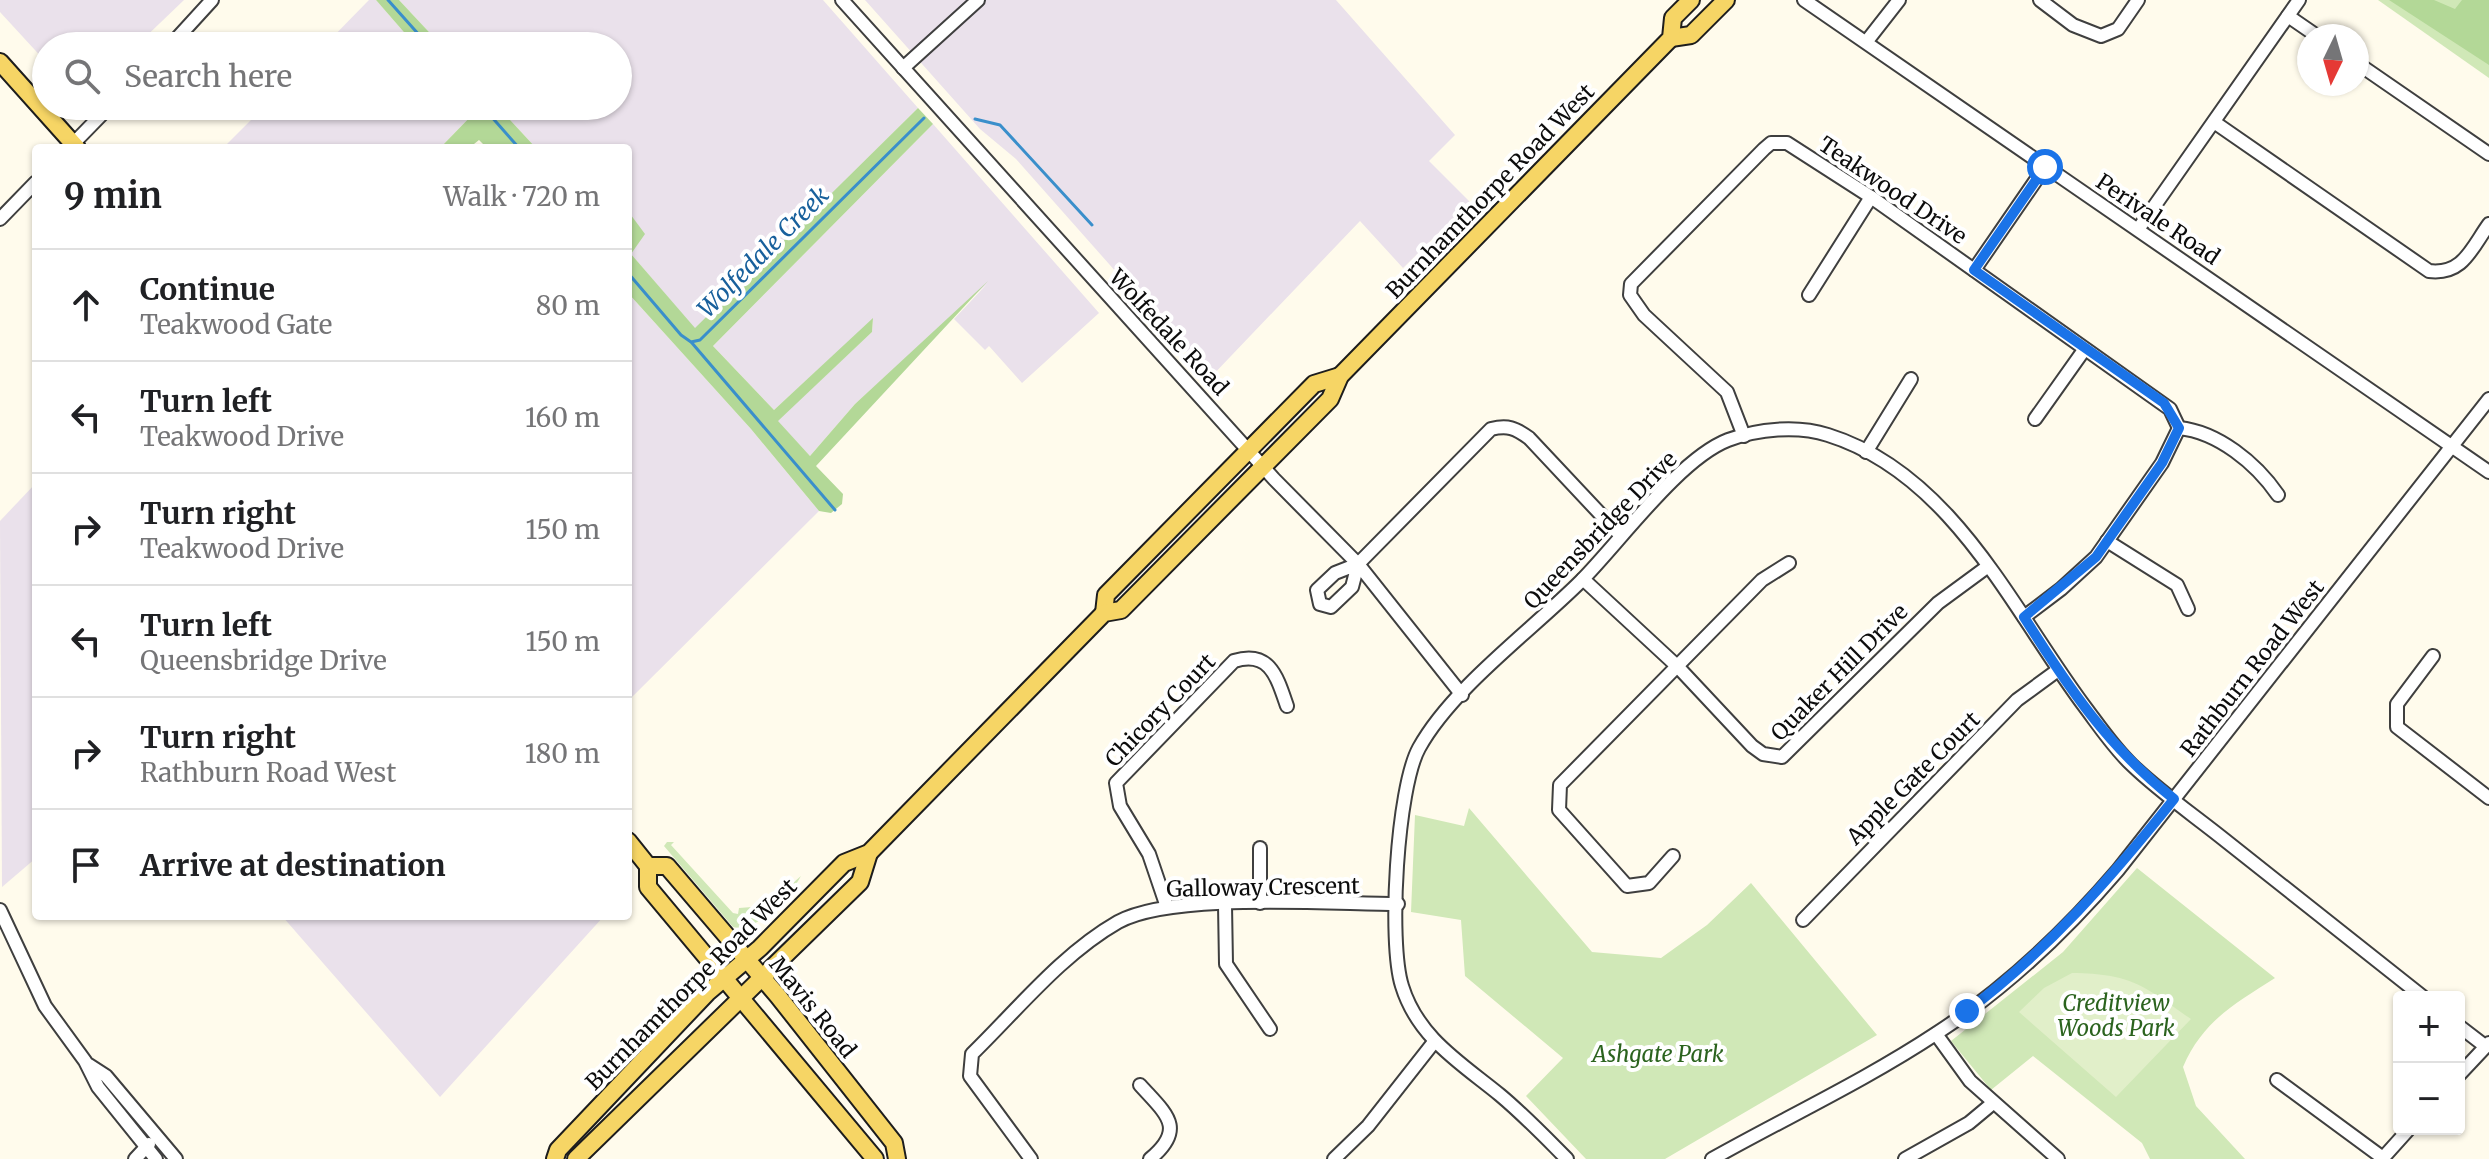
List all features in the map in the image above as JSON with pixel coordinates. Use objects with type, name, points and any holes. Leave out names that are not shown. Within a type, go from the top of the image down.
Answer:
[{"type":"main road","name":"Burnhamthorpe Road West","points":[[1671,38],[1673,18],[1691,0]]},
{"type":"main road","name":"Burnhamthorpe Road West","points":[[555,1159],[558,1150],[601,1104],[724,979],[844,863],[869,853],[1104,613],[1121,610],[1330,399],[1340,376],[1671,38],[1691,35],[1726,0]]},
{"type":"main road","points":[[0,62],[32,99]]},
{"type":"main road","points":[[50,120],[71,144]]},
{"type":"main road","name":"Burnhamthorpe Road West","points":[[1104,613],[1106,595],[1314,384],[1340,376]]},
{"type":"main road","name":"Mavis Road","points":[[632,846],[648,866],[648,887],[875,1159]]},
{"type":"main road","name":"Burnhamthorpe Road West","points":[[576,1159],[860,882],[869,853]]},
{"type":"main road","name":"Mavis Road","points":[[648,866],[667,866],[747,959],[894,1143],[897,1159]]},
{"type":"street","points":[[183,32],[212,0]]},
{"type":"street","name":"Wolfedale Road","points":[[842,0],[1263,466],[1358,564],[1462,695]]},
{"type":"street","points":[[903,68],[978,0]]},
{"type":"street","name":"Perivale Road","points":[[1804,0],[2489,472]]},
{"type":"street","points":[[1867,41],[1899,0]]},
{"type":"street","points":[[2040,0],[2073,25],[2101,36],[2118,29],[2138,0]]},
{"type":"street","points":[[2139,228],[2299,0]]},
{"type":"street","points":[[2288,16],[2300,24]]},
{"type":"street","points":[[2369,71],[2489,154]]},
{"type":"street","points":[[75,144],[97,120]]},
{"type":"street","points":[[2214,122],[2429,271],[2450,272],[2489,224]]},
{"type":"street","name":"Teakwood Drive","points":[[1744,436],[1727,392],[1639,309],[1630,295],[1631,284],[1771,143],[1793,145],[1871,197],[2084,350],[2164,403],[2179,428]]},
{"type":"street","points":[[1974,270],[2045,167]]},
{"type":"street","points":[[0,219],[32,186]]},
{"type":"street","points":[[1809,295],[1871,197]]},
{"type":"street","points":[[2035,419],[2084,350]]},
{"type":"street","points":[[1866,452],[1911,379]]},
{"type":"street","name":"Rathburn Road West","points":[[1712,1159],[1936,1034],[1996,990],[2056,938],[2109,880],[2489,399]]},
{"type":"street","points":[[1358,564],[1491,429],[1504,426],[1517,429],[1529,438],[1621,536]]},
{"type":"street","points":[[2024,617],[2086,568],[2162,463],[2179,428],[2207,434],[2262,472],[2278,495]]},
{"type":"street","name":"Queensbridge Drive","points":[[1567,1159],[1527,1118],[1434,1042],[1402,986],[1398,963],[1398,904],[1401,812],[1408,774],[1428,734],[1462,695],[1583,579],[1694,462],[1726,441],[1772,429],[1822,433],[1890,466],[1928,496],[1987,567],[2058,670],[2130,763],[2415,991]]},
{"type":"street","points":[[2107,541],[2177,585],[2188,609]]},
{"type":"street","points":[[1673,856],[1649,883],[1627,886],[1559,810],[1557,797],[1560,785],[1762,580],[1789,563]]},
{"type":"street","name":"Quaker Hill Drive","points":[[1583,579],[1678,667],[1752,746],[1763,754],[1782,757],[1938,603],[1987,567]]},
{"type":"street","points":[[2433,656],[2397,704],[2397,727],[2489,798]]},
{"type":"street","name":"Chicory Court","points":[[1167,907],[1149,854],[1120,806],[1116,783],[1234,661],[1257,657],[1268,663],[1287,706]]},
{"type":"street","name":"Apple Gate Court","points":[[1803,920],[2017,700],[2058,670]]},
{"type":"street","points":[[1260,848],[1260,903]]},
{"type":"street","name":"Galloway Crescent","points":[[1031,1159],[970,1076],[972,1054],[1076,952],[1119,921],[1167,907],[1260,903],[1398,904]]},
{"type":"street","points":[[1225,905],[1226,964],[1270,1029]]},
{"type":"street","points":[[0,910],[45,1006],[85,1061],[98,1087],[156,1159]]},
{"type":"street","points":[[2465,1030],[2487,1044],[2465,1068]]},
{"type":"street","points":[[1936,1034],[1970,1081],[2058,1159]]},
{"type":"street","points":[[1334,1159],[1368,1126],[1434,1042]]},
{"type":"street","points":[[85,1061],[106,1076],[176,1159]]},
{"type":"street","points":[[2277,1080],[2382,1158],[2403,1135]]},
{"type":"street","points":[[1140,1085],[1168,1116],[1171,1128],[1168,1142],[1150,1159]]},
{"type":"street","points":[[1905,1159],[1969,1123],[1993,1103]]},
{"type":"street","points":[[135,1159],[157,1135]]},
{"type":"shaded area","points":[[0,0],[184,0],[151,32],[32,32],[32,47],[0,12]]},
{"type":"shaded area","points":[[369,0],[376,0],[404,32],[338,32]]},
{"type":"shaded area","points":[[399,0],[823,0],[918,108],[695,329],[632,255],[644,234],[632,217],[632,144],[532,144],[510,120],[632,120],[632,32],[429,32]]},
{"type":"shaded area","points":[[865,0],[1336,0],[1455,135],[1429,161],[1470,202],[1403,268],[1360,221],[1210,378],[1016,159],[980,129]]},
{"type":"shaded area","points":[[251,120],[467,120],[444,144],[227,144]]},
{"type":"shaded area","points":[[933,124],[1099,313],[1022,383],[989,346],[985,350],[954,319],[987,284],[855,404],[810,456],[777,421],[872,332],[873,319],[774,410],[713,346]]},
{"type":"shaded area","points":[[632,297],[751,429],[819,511],[632,697]]},
{"type":"shaded area","points":[[32,487],[32,861],[2,887],[0,521]]},
{"type":"shaded area","points":[[285,920],[600,920],[440,1097]]},
{"type":"green space","points":[[376,0],[399,0],[429,32],[404,32]]},
{"type":"green space","points":[[2378,0],[2489,0],[2489,78]]},
{"type":"green space","points":[[2389,0],[2434,0],[2455,9],[2462,0],[2489,0],[2489,65]]},
{"type":"green space","points":[[918,108],[933,124],[713,346],[774,410],[873,318],[872,332],[778,421],[810,456],[855,404],[988,281],[816,466],[843,494],[842,504],[831,513],[819,511],[751,429],[632,297],[632,255],[695,328]]},
{"type":"green space","points":[[467,120],[510,120],[532,144],[483,144],[479,140],[474,144],[444,144]]},
{"type":"green space","points":[[632,216],[645,234],[632,253]]},
{"type":"green space","name":"Ashgate Park","points":[[1469,808],[1592,952],[1661,958],[1707,925],[1751,883],[1877,1035],[1665,1159],[1586,1159],[1526,1096],[1563,1058],[1465,976],[1461,920],[1411,912],[1415,815],[1464,826]]},
{"type":"green space","points":[[667,842],[674,842],[671,845],[733,913],[738,914],[739,908],[752,907],[759,901],[765,907],[801,876],[781,903],[762,919],[733,927],[664,846]]},
{"type":"green space","name":"Creditview Woods Park","points":[[2137,868],[2275,978],[2221,1015],[2200,1037],[2183,1067],[2196,1106],[2245,1159],[2150,1159],[2142,1143],[2033,1056],[1991,1090],[1951,1041],[2063,952]]},
{"type":"green space","points":[[2072,973],[2124,979],[2148,990],[2191,1019],[2116,1097],[2019,1012],[2044,988]]},
{"type":"waterway","name":"Wolfedale Creek","points":[[388,0],[417,32]]},
{"type":"waterway","name":"Wolfedale Creek","points":[[632,278],[681,335],[691,342],[700,340],[924,118]]},
{"type":"waterway","name":"Wolfedale Creek","points":[[975,119],[1000,125],[1092,225]]},
{"type":"waterway","name":"Wolfedale Creek","points":[[494,120],[515,144]]},
{"type":"waterway","points":[[692,343],[835,510]]},
{"type":"route","points":[[1967,1011],[2056,938],[2118,870],[2174,799],[2130,763],[2110,739],[2058,670],[2024,617],[2096,557],[2172,448],[2179,428],[2164,403],[2084,350],[1974,270],[2045,167]]}]
